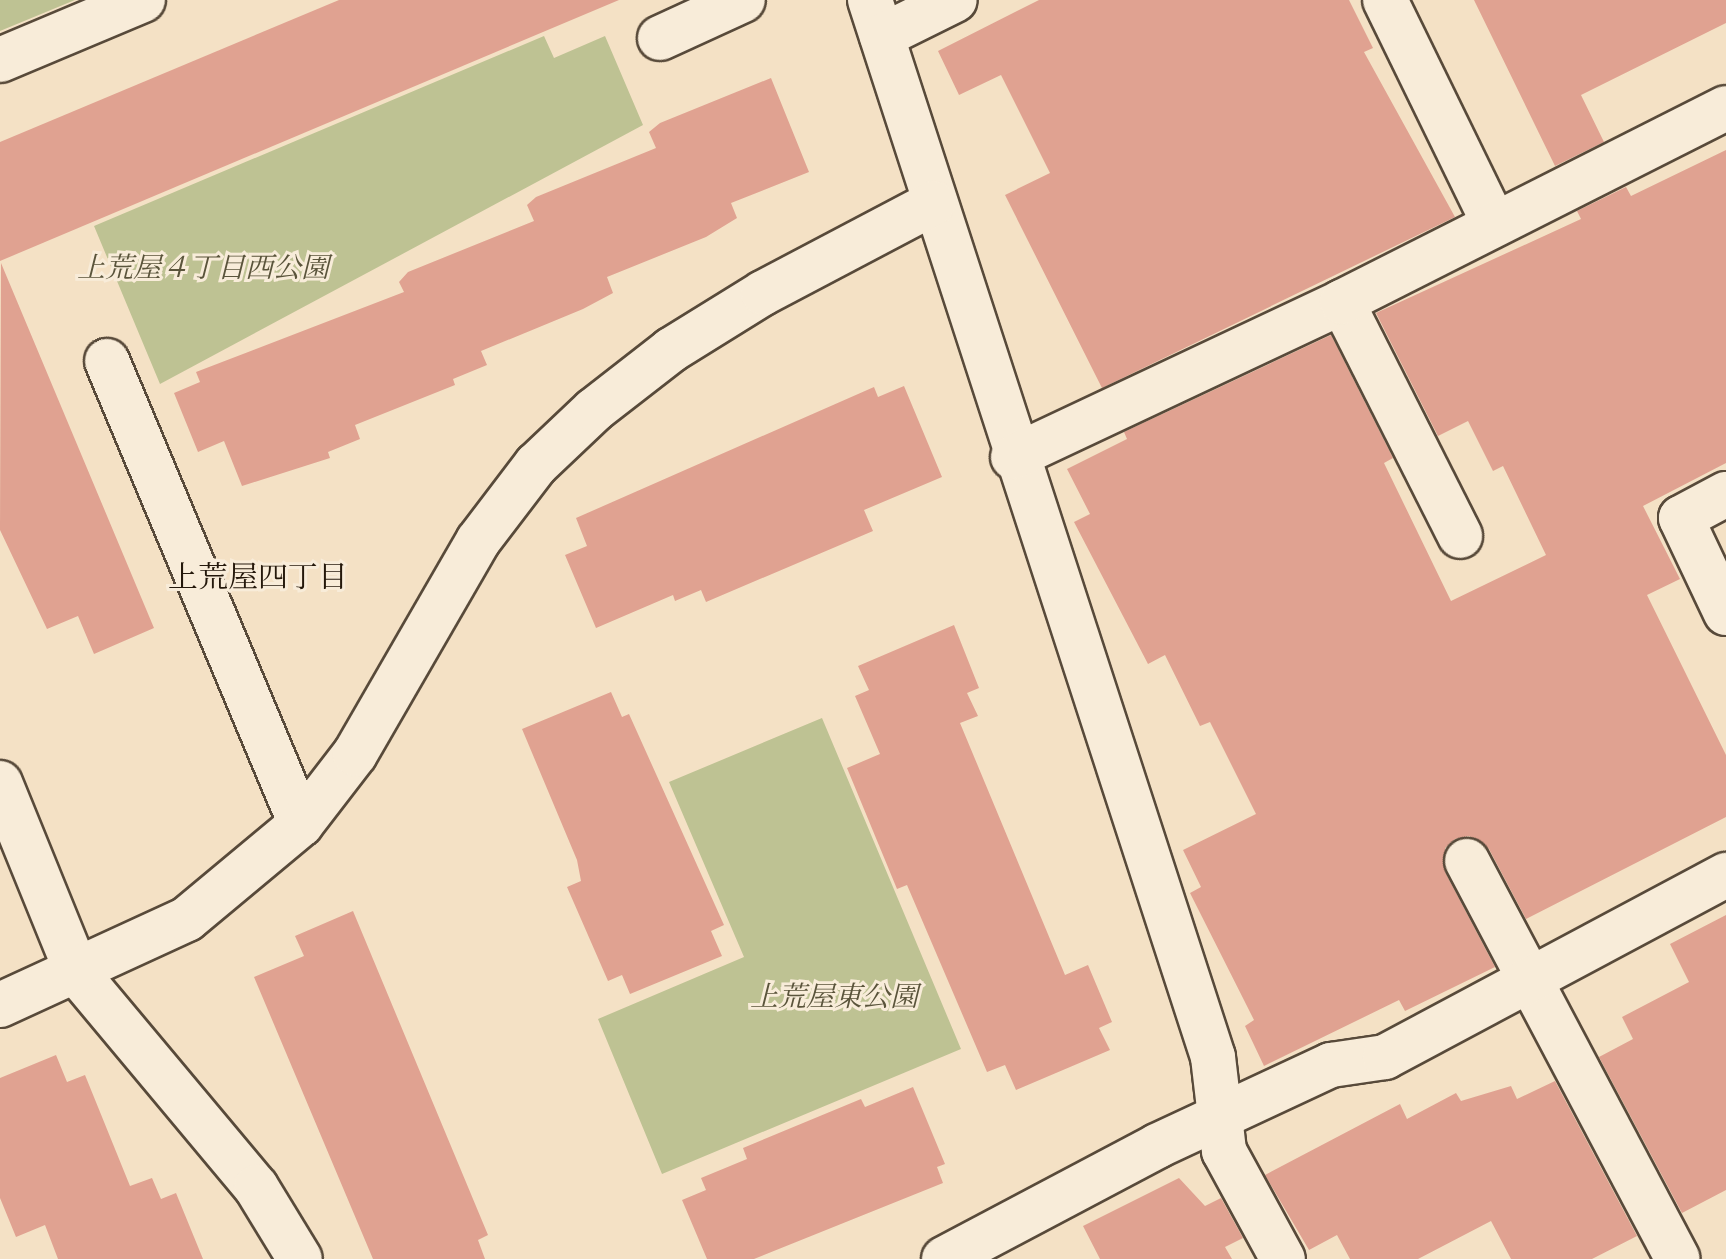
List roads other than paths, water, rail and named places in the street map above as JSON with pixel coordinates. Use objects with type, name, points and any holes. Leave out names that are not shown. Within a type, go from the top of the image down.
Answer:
[{"type":"street","points":[[0,60],[143,0]]},
{"type":"street","points":[[660,38],[743,0]]},
{"type":"street","points":[[955,0],[876,18],[1013,457],[1213,1057],[1224,1151],[1283,1259]]},
{"type":"street","points":[[1385,0],[1494,223]]},
{"type":"street","points":[[1013,457],[1342,302],[1726,108]]},
{"type":"street","points":[[0,1005],[77,973],[187,919],[301,824],[355,754],[478,541],[536,465],[671,350],[934,203]]},
{"type":"street","points":[[1342,302],[1460,536]]},
{"type":"street","points":[[107,361],[301,824]]},
{"type":"street","points":[[1726,494],[1681,518],[1726,613]]},
{"type":"street","points":[[0,783],[77,973],[256,1187],[300,1259]]},
{"type":"street","points":[[1467,861],[1678,1259]]},
{"type":"street","points":[[944,1259],[1331,1065],[1385,1057],[1726,875]]},
{"type":"district","name":"上荒屋四丁目","points":[[258,577]]},
{"type":"park label","name":"上荒屋４丁目西公園","points":[[203,268]]},
{"type":"park label","name":"上荒屋東公園","points":[[834,997]]}]
